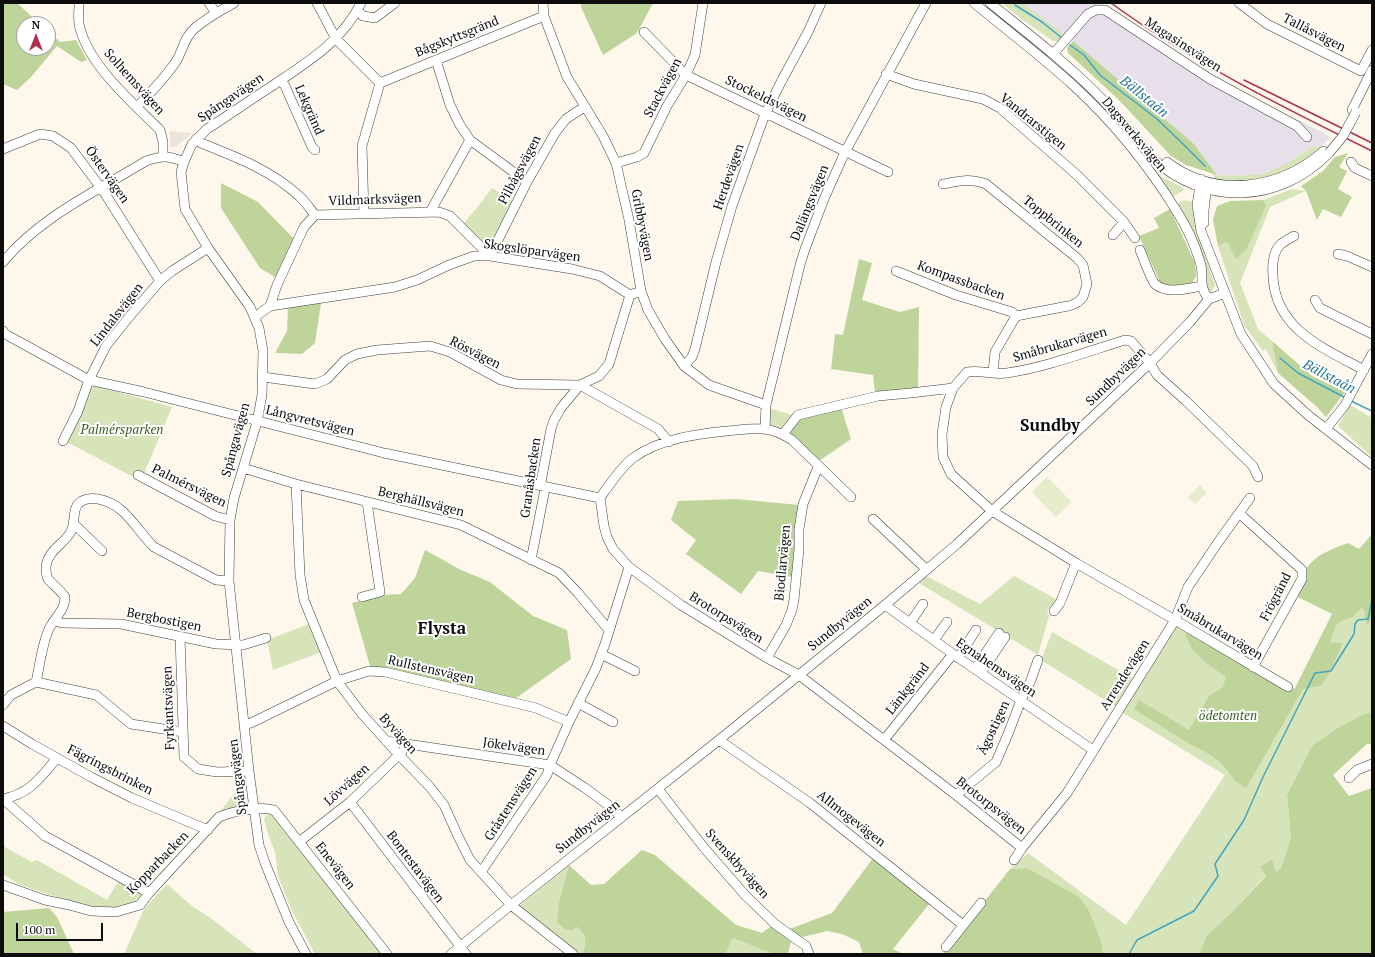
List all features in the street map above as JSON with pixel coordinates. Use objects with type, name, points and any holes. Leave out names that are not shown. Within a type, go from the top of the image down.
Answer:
[{"type":"street","name":"Solhemsvägen","points":[[79,3],[79,24],[87,48],[102,71],[160,130],[163,142],[163,156]]},
{"type":"street","points":[[209,3],[216,13]]},
{"type":"street","points":[[137,107],[159,84],[177,59],[187,36],[195,28],[216,13],[234,3]]},
{"type":"street","points":[[317,3],[336,38],[380,83],[362,146],[364,214]]},
{"type":"street","points":[[359,6],[363,16],[375,18],[394,3]]},
{"type":"street","name":"Gribbyvägen","points":[[543,3],[544,16],[566,77],[602,136],[616,163],[629,220],[641,291],[648,310],[665,339],[684,366],[709,385],[766,406]]},
{"type":"street","name":"Stackvägen","points":[[616,163],[637,158],[644,153],[667,106],[686,75],[695,55],[703,3]]},
{"type":"street","name":"Herdevägen","points":[[684,366],[692,356],[695,349],[716,262],[765,114],[784,75],[808,32],[821,3]]},
{"type":"street","name":"Dalängsvägen","points":[[765,429],[766,406],[805,249],[845,152],[886,74],[926,3]]},
{"type":"street","name":"Dagsverksvägen","points":[[974,3],[1074,86],[1113,126],[1160,186],[1178,213],[1200,261],[1202,286],[1209,299]]},
{"type":"street","points":[[990,3],[1053,54],[1097,94],[1139,141],[1147,154],[1163,168],[1188,182],[1237,186],[1263,183],[1278,179],[1298,170],[1327,151],[1372,82]]},
{"type":"street","name":"Tallåsvägen","points":[[1239,3],[1267,24],[1361,70],[1372,50]]},
{"type":"street","name":"Spångavägen","points":[[306,954],[289,922],[265,863],[260,845],[249,771],[229,581],[230,520],[234,498],[257,422],[263,377],[264,351],[260,328],[250,307],[208,248],[185,209],[181,172],[184,162],[196,139],[207,129],[317,56],[336,38],[359,6]]},
{"type":"street","name":"Magasinsvägen","points":[[1053,54],[1088,14],[1096,10],[1106,10],[1210,79],[1297,126],[1307,137]]},
{"type":"street","name":"Bågskyttsgränd","points":[[380,83],[544,16]]},
{"type":"street","name":"Stockeldsvägen","points":[[644,32],[686,75],[888,172]]},
{"type":"street","points":[[436,60],[450,105],[460,125],[470,140],[527,182]]},
{"type":"street","points":[[1354,111],[1372,70]]},
{"type":"street","name":"Vandrarstigen","points":[[886,74],[914,84],[982,99],[1000,108],[1077,175],[1124,222],[1135,238]]},
{"type":"street","name":"Lekgränd","points":[[281,80],[312,147],[315,150]]},
{"type":"street","name":"Pilbågsvägen","points":[[490,256],[527,182],[554,133],[566,119],[584,107]]},
{"type":"street","name":"Östervägen","points":[[3,149],[40,134],[53,136],[71,148],[101,188],[160,281]]},
{"type":"street","name":"Vildmarksvägen","points":[[196,139],[201,143],[260,168],[282,182],[300,197],[315,215],[439,212],[450,216],[490,256]]},
{"type":"street","points":[[430,212],[470,140]]},
{"type":"street","points":[[3,262],[31,233],[101,188],[146,162],[163,156],[176,158],[184,162]]},
{"type":"street","points":[[1351,162],[1355,168],[1372,176]]},
{"type":"street","name":"Toppbrinken","points":[[943,184],[974,180],[986,184],[1077,258],[1083,265],[1087,284],[1083,296],[1078,302],[1068,306],[1016,316]]},
{"type":"street","points":[[1204,184],[1204,217],[1209,251],[1241,334],[1252,353],[1274,384],[1326,429],[1372,465]]},
{"type":"street","points":[[270,306],[276,285],[304,227],[315,215]]},
{"type":"street","points":[[1114,235],[1124,222]]},
{"type":"street","points":[[1294,236],[1281,244],[1274,255],[1272,270],[1273,286],[1278,304],[1291,323],[1302,334],[1364,370]]},
{"type":"street","name":"Lindalsvägen","points":[[63,441],[78,411],[89,380],[106,346],[128,317],[160,281],[208,248]]},
{"type":"street","points":[[1140,250],[1154,284],[1160,288],[1177,290],[1202,286]]},
{"type":"street","points":[[1338,254],[1347,256],[1372,267]]},
{"type":"street","name":"Skogslöparvägen","points":[[255,317],[270,306],[395,287],[417,280],[449,265],[474,256],[490,256],[572,269],[600,276],[630,295]]},
{"type":"street","name":"Kompassbacken","points":[[896,271],[956,294],[1012,312],[1016,316]]},
{"type":"street","points":[[580,385],[599,376],[609,364],[630,295],[641,291]]},
{"type":"street","name":"Sundbyvägen","points":[[451,954],[463,950],[510,905],[719,740],[885,605],[957,544],[1150,363],[1190,322],[1209,299],[1225,293]]},
{"type":"street","points":[[1315,300],[1320,308],[1372,334]]},
{"type":"street","points":[[992,373],[995,352],[1016,316]]},
{"type":"street","name":"Långvretsvägen","points":[[3,332],[89,380],[152,394],[257,422],[384,453],[600,498]]},
{"type":"street","name":"Småbrukarvägen","points":[[1150,363],[1131,341],[1125,340],[1038,366],[1006,373],[967,372],[953,388],[946,407],[942,434],[943,457],[951,474],[992,511],[1076,563],[1288,687]]},
{"type":"street","name":"Rösvägen","points":[[263,377],[315,384],[327,379],[345,360],[357,354],[377,350],[430,346],[450,352],[490,375],[512,383],[580,385],[658,429],[669,442]]},
{"type":"street","points":[[1326,429],[1345,405],[1372,354]]},
{"type":"street","points":[[1150,363],[1158,375],[1186,400],[1253,466],[1258,477]]},
{"type":"street","name":"Granåsbacken","points":[[531,560],[545,489],[541,482],[551,429],[561,408],[580,385]]},
{"type":"street","points":[[783,434],[798,415],[878,396],[953,388]]},
{"type":"street","points":[[600,498],[616,476],[633,458],[653,447],[694,435],[748,429],[765,429],[783,434],[792,440],[818,467],[851,497]]},
{"type":"street","name":"Biodlarvägen","points":[[767,658],[786,625],[792,610],[799,549],[799,530],[803,504],[818,467]]},
{"type":"street","name":"Berghällsvägen","points":[[243,468],[296,484],[461,524],[559,573],[610,630]]},
{"type":"street","name":"Palmérsvägen","points":[[138,475],[215,516],[230,520]]},
{"type":"street","name":"Byvägen","points":[[296,484],[300,575],[304,600],[337,681],[362,714],[429,786],[444,805],[470,860],[510,905],[572,954]]},
{"type":"street","points":[[36,682],[50,626],[55,621],[63,607],[65,597],[47,577],[47,560],[54,549],[71,533],[77,505],[84,500],[92,498],[112,503],[130,518],[146,540],[154,548],[216,580],[229,581]]},
{"type":"street","name":"Brotorpsvägen","points":[[600,498],[607,537],[613,549],[629,567],[681,606],[767,658],[799,675],[956,795],[1022,848]]},
{"type":"street","name":"Arrendevägen","points":[[1014,860],[1067,793],[1175,620],[1188,587],[1250,498]]},
{"type":"street","points":[[362,597],[380,592],[367,502]]},
{"type":"street","name":"Frögränd","points":[[1239,513],[1302,570],[1302,579],[1253,667]]},
{"type":"street","points":[[873,520],[926,569]]},
{"type":"street","points":[[74,524],[102,552]]},
{"type":"street","points":[[1054,611],[1060,603],[1076,563]]},
{"type":"street","name":"Gråstensvägen","points":[[481,872],[547,775],[569,722],[601,654],[610,630],[629,567]]},
{"type":"street","points":[[910,623],[923,604]]},
{"type":"street","name":"Egnahemsvägen","points":[[885,605],[955,656],[1093,750]]},
{"type":"street","name":"Bergbostigen","points":[[55,621],[62,624],[121,624],[216,644],[243,645],[266,638]]},
{"type":"street","points":[[934,640],[947,622]]},
{"type":"street","name":"Länkgränd","points":[[884,740],[976,630]]},
{"type":"street","points":[[978,671],[1002,635]]},
{"type":"street","name":"Fyrkantsvägen","points":[[180,636],[184,757],[198,769],[217,772],[249,771]]},
{"type":"street","points":[[601,654],[635,671]]},
{"type":"street","name":"Ägostigen","points":[[956,795],[996,762],[1021,700],[1032,680],[1038,660]]},
{"type":"street","name":"Rullstensvägen","points":[[245,724],[251,724],[337,681],[369,671],[385,672],[536,708],[569,722]]},
{"type":"street","points":[[3,705],[12,695],[36,682],[96,695],[131,724],[183,732]]},
{"type":"street","points":[[578,703],[613,722]]},
{"type":"street","name":"Fägringsbrinken","points":[[3,726],[91,777],[132,798],[208,830]]},
{"type":"street","name":"Allmogevägen","points":[[719,740],[810,803],[963,925]]},
{"type":"street","name":"Jökelvägen","points":[[386,741],[550,765],[591,792],[622,817]]},
{"type":"street","name":"Lövvägen","points":[[299,842],[350,802],[410,745]]},
{"type":"street","points":[[3,799],[13,797],[24,792],[34,784],[57,758]]},
{"type":"street","points":[[1349,778],[1357,770],[1372,764]]},
{"type":"street","name":"Svenskbyvägen","points":[[658,789],[705,849],[746,894],[775,924],[808,950]]},
{"type":"street","points":[[3,799],[46,836],[149,893]]},
{"type":"street","name":"Bontestavägen","points":[[350,802],[463,950]]},
{"type":"street","name":"Enevägen","points":[[255,809],[267,808],[274,810],[387,954]]},
{"type":"street","name":"Kopparbacken","points":[[3,885],[45,900],[91,911],[116,912],[140,905],[149,893],[219,817],[255,809]]},
{"type":"street","points":[[946,947],[981,903]]},
{"type":"shaded area","points":[[1023,3],[1101,3],[1215,78],[1330,137],[1322,146],[1310,148],[1287,163],[1263,174],[1233,176],[1217,175],[1194,144],[1073,41]]},
{"type":"shaded area","points":[[170,131],[192,133],[176,147],[170,147]]},
{"type":"green space","points":[[3,3],[17,3],[31,16],[16,16],[16,56],[49,56],[31,77],[17,90],[3,84]]},
{"type":"green space","points":[[581,3],[653,3],[637,33],[603,55],[581,7]]},
{"type":"green space","points":[[1002,3],[1023,3],[1065,35],[1058,41],[1053,41]]},
{"type":"green space","points":[[56,38],[60,42],[76,40],[87,60],[81,62],[57,46],[56,47]]},
{"type":"green space","points":[[1073,41],[1194,144],[1217,175],[1186,165],[1171,156],[1119,100],[1068,53],[1067,48]]},
{"type":"green space","points":[[1322,146],[1312,157],[1297,167],[1281,175],[1266,179],[1254,181],[1216,180],[1212,173],[1217,175],[1233,176],[1263,174],[1287,163],[1310,148]]},
{"type":"green space","points":[[1348,153],[1339,167],[1347,171],[1338,189],[1352,197],[1341,217],[1323,209],[1317,220],[1306,191],[1301,186],[1323,171],[1335,157]]},
{"type":"green space","points":[[1147,161],[1162,177],[1184,190],[1172,197]]},
{"type":"green space","points":[[221,183],[258,202],[295,240],[278,279],[260,268],[221,208]]},
{"type":"green space","points":[[492,188],[515,202],[491,247],[487,247],[463,224]]},
{"type":"green space","points":[[1292,189],[1306,191],[1270,207],[1240,283],[1258,329],[1272,341],[1278,373],[1266,349],[1263,351],[1244,325],[1218,246],[1227,242],[1236,259],[1266,206],[1263,200]]},
{"type":"green space","points":[[1184,200],[1194,202],[1197,229],[1215,285],[1211,292],[1207,292],[1176,205]]},
{"type":"green space","points":[[1263,200],[1266,206],[1246,250],[1236,259],[1227,242],[1218,246],[1213,220],[1217,206],[1230,201]]},
{"type":"green space","points":[[1170,209],[1195,263],[1196,276],[1192,283],[1170,286],[1160,282],[1139,236],[1159,228],[1154,218]]},
{"type":"green space","points":[[859,259],[872,263],[862,300],[900,312],[919,307],[918,388],[875,393],[873,375],[831,369],[835,334],[843,335]]},
{"type":"green space","points":[[321,303],[315,343],[302,354],[275,353],[287,331],[288,307]]},
{"type":"green space","points":[[1272,341],[1312,376],[1345,392],[1326,417],[1317,407],[1278,373]]},
{"type":"green space","name":"Palmérsparken","points":[[93,385],[172,407],[141,481],[67,442]]},
{"type":"green space","points":[[1350,405],[1372,418],[1372,457],[1338,426]]},
{"type":"green space","points":[[841,407],[851,439],[819,461],[788,432],[800,418]]},
{"type":"green space","points":[[769,408],[792,415],[784,427],[778,428],[769,426]]},
{"type":"green space","points":[[1047,477],[1072,502],[1056,517],[1032,492]]},
{"type":"green space","points":[[1200,485],[1207,493],[1195,504],[1188,497]]},
{"type":"green space","points":[[736,499],[799,505],[792,577],[758,571],[741,594],[686,554],[696,540],[671,520],[678,501]]},
{"type":"green space","name":"ödetomten","points":[[1372,534],[1372,618],[1367,626],[1364,610],[1362,608],[1352,618],[1337,624],[1330,642],[1343,643],[1328,676],[1321,686],[1303,689],[1246,788],[1235,781],[1220,762],[1134,709],[1139,700],[1189,730],[1209,696],[1223,687],[1226,677],[1206,663],[1192,649],[1185,634],[1191,633],[1288,692],[1295,688],[1332,614],[1296,596],[1304,572],[1315,559],[1336,547],[1348,543],[1359,549]]},
{"type":"green space","points":[[425,550],[461,570],[490,582],[533,616],[567,630],[571,659],[516,698],[370,666],[352,603],[383,595],[401,594],[415,578]]},
{"type":"green space","points":[[926,576],[980,604],[1014,576],[1056,599],[1055,604],[1047,610],[1049,616],[1038,655],[919,583]]},
{"type":"green space","name":"ödetomten","points":[[1362,608],[1364,610],[1367,625],[1372,618],[1372,713],[1364,714],[1287,794],[1291,838],[1281,868],[1276,872],[1272,859],[1260,868],[1266,875],[1208,936],[1199,954],[1103,954],[1101,941],[1028,868],[1010,869],[1028,853],[1126,925],[1225,775],[1123,713],[1146,666],[1173,624],[1298,697],[1303,689],[1321,686],[1343,643],[1330,642],[1337,624],[1352,618]]},
{"type":"green space","points":[[309,624],[321,652],[273,670],[267,640]]},
{"type":"green space","points":[[1052,632],[1132,678],[1116,707],[1041,660]]},
{"type":"green space","points":[[1372,713],[1372,744],[1367,744],[1333,775],[1349,796],[1372,788],[1372,954],[1199,954],[1207,936],[1266,876],[1260,867],[1272,859],[1276,872],[1281,868],[1291,838],[1287,795],[1313,745],[1338,728],[1364,714]]},
{"type":"green space","points":[[243,779],[247,803],[246,807],[219,813],[237,790]]},
{"type":"green space","points":[[269,813],[275,817],[384,954],[315,954],[291,909],[278,876],[275,852],[264,818]]},
{"type":"green space","points":[[3,846],[32,862],[37,860],[107,900],[119,880],[143,893],[132,905],[109,910],[74,903],[18,884],[3,874]]},
{"type":"green space","points":[[642,850],[655,855],[736,925],[762,933],[771,926],[791,942],[788,953],[773,954],[733,938],[725,954],[583,954],[585,939],[582,933],[576,926],[573,930],[566,930],[557,922],[559,902],[569,865],[591,885],[604,884]]},
{"type":"green space","points":[[874,857],[930,903],[893,949],[903,954],[863,954],[859,942],[842,934],[827,931],[803,937],[787,930],[832,913]]},
{"type":"green space","points":[[569,865],[559,902],[579,928],[585,939],[586,943],[583,954],[576,954],[520,911],[520,905]]},
{"type":"green space","points":[[1027,868],[1079,897],[1089,911],[1101,941],[1103,954],[943,954],[1010,869]]},
{"type":"green space","points":[[167,884],[192,906],[212,919],[257,954],[124,954],[144,909]]},
{"type":"green space","points":[[49,908],[57,917],[74,954],[3,954],[3,912]]},
{"type":"green space","points":[[733,938],[773,954],[725,954]]},
{"type":"waterway","name":"Bällstaån","points":[[1015,5],[1042,22],[1062,38]]},
{"type":"waterway","name":"Bällstaån","points":[[1070,45],[1084,55],[1100,75],[1157,119],[1205,166]]},
{"type":"waterway","name":"Bällstaån","points":[[1280,358],[1298,373],[1344,397]]},
{"type":"waterway","name":"Bällstaån","points":[[1351,401],[1372,411]]},
{"type":"waterway","points":[[1129,954],[1137,940],[1194,911],[1218,876],[1215,864],[1244,820],[1263,777],[1315,673],[1331,671],[1354,634],[1355,624],[1358,620],[1368,619],[1372,601]]},
{"type":"railway","points":[[1111,3],[1173,45],[1238,83],[1372,151]]},
{"type":"railway","points":[[1244,80],[1372,143]]},
{"type":"district","name":"Sundby","points":[[1050,426]]},
{"type":"district","name":"Flysta","points":[[442,629]]}]
